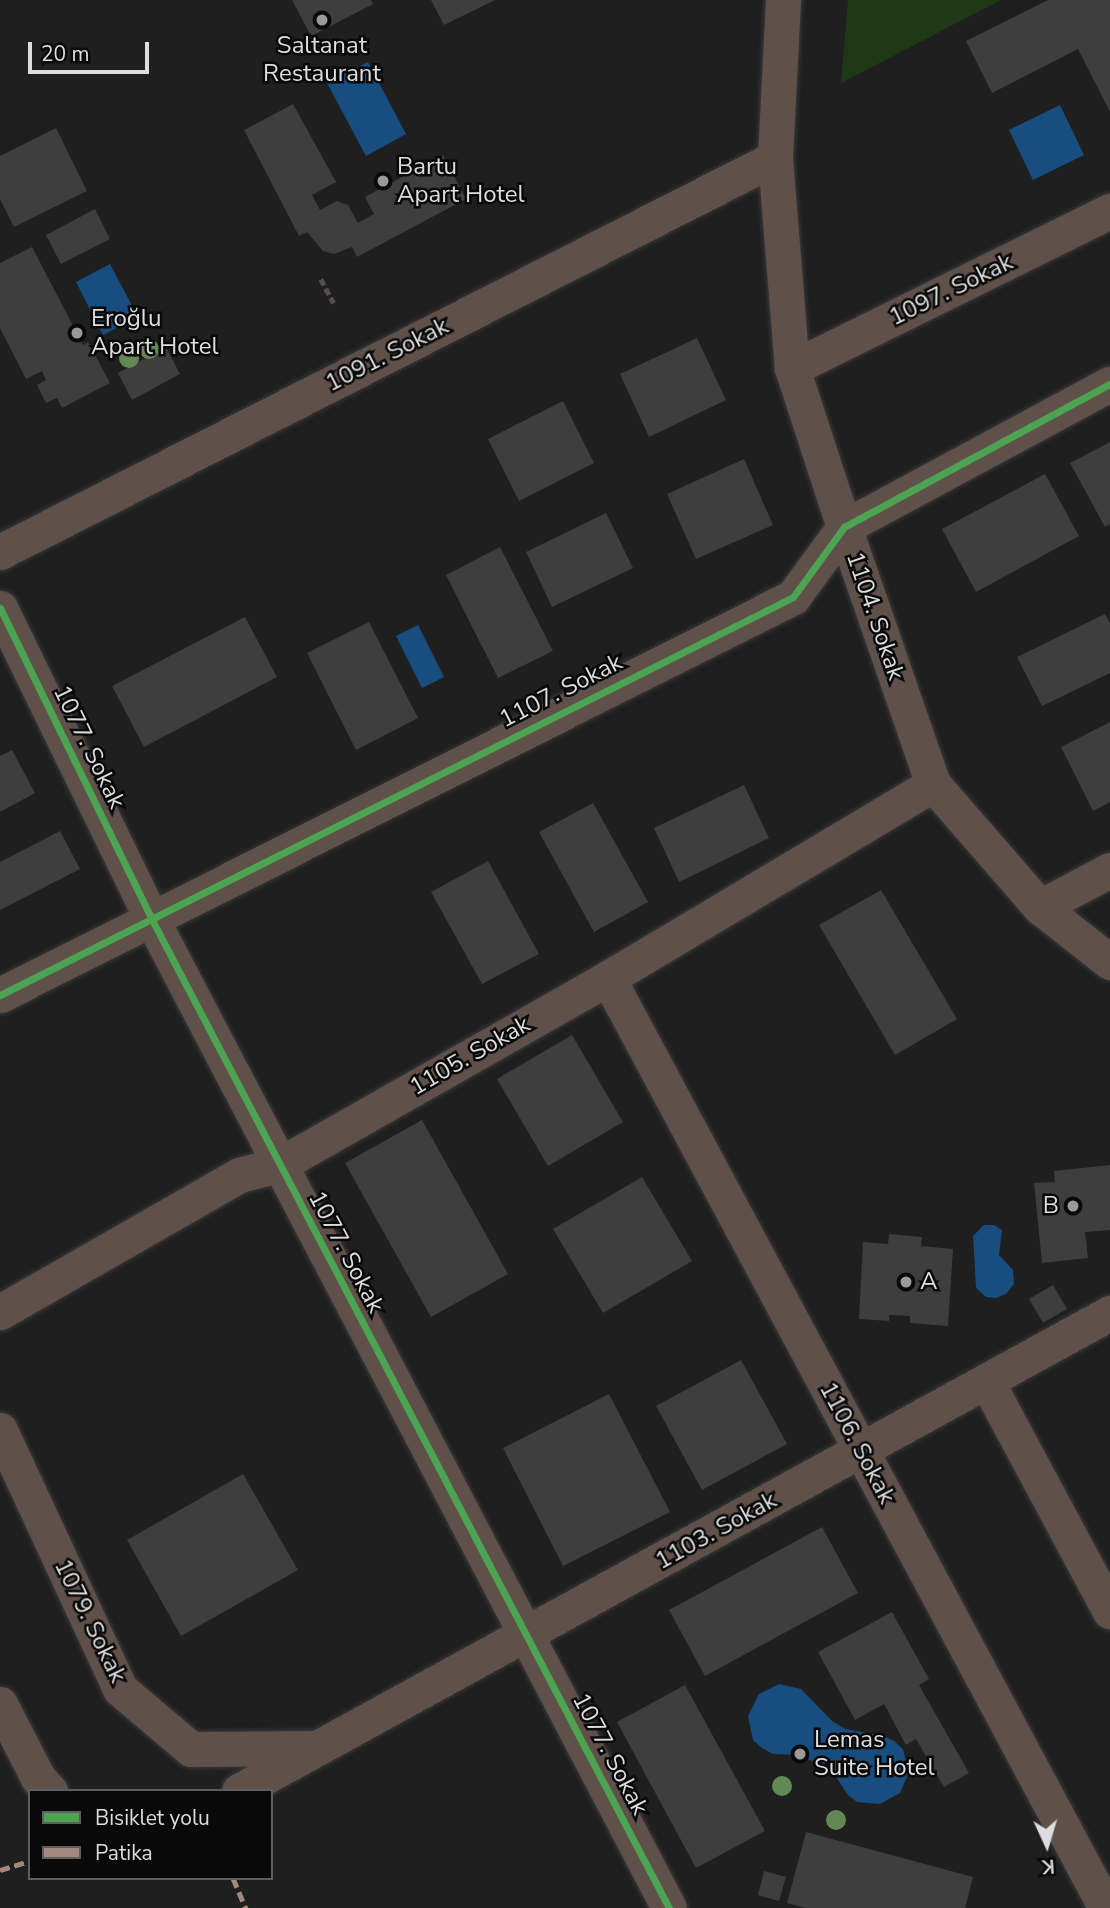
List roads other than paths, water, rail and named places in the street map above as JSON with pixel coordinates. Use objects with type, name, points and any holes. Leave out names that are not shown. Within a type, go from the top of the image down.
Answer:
[{"type":"street","name":"1104. Sokak","points":[[783,0],[775,158],[792,368],[844,527],[933,783],[1040,907],[1110,962]]},
{"type":"street","name":"1091. Sokak","points":[[0,552],[775,158]]},
{"type":"street","name":"1097. Sokak","points":[[792,368],[1110,211]]},
{"type":"street","name":"1107. Sokak","points":[[0,995],[793,597],[844,527],[1110,384]]},
{"type":"street","name":"1077. Sokak","points":[[0,608],[151,918],[669,1908]]},
{"type":"street","name":"1105. Sokak","points":[[0,1312],[239,1175],[279,1165],[608,978],[933,783]]},
{"type":"street","points":[[1040,907],[1110,870]]},
{"type":"street","name":"1106. Sokak","points":[[608,978],[1106,1908]]},
{"type":"street","name":"1103. Sokak","points":[[243,1789],[1110,1313]]},
{"type":"street","points":[[987,1382],[1110,1611]]},
{"type":"street","name":"1079. Sokak","points":[[0,1430],[120,1689],[191,1749],[321,1748]]},
{"type":"street","points":[[0,1704],[38,1778],[49,1789]]},
{"type":"water","points":[[368,62],[406,134],[366,156],[327,83]]},
{"type":"water","points":[[1060,105],[1084,155],[1033,180],[1009,130]]},
{"type":"water","points":[[110,264],[138,317],[103,335],[76,282]]},
{"type":"water","points":[[418,625],[444,677],[422,688],[396,636]]},
{"type":"water","points":[[984,1225],[994,1225],[1002,1230],[999,1255],[1013,1270],[1014,1284],[1006,1294],[996,1298],[986,1297],[976,1288],[973,1236]]},
{"type":"water","points":[[779,1684],[801,1689],[832,1721],[845,1729],[884,1736],[903,1749],[909,1772],[900,1793],[880,1804],[857,1802],[848,1795],[836,1777],[817,1763],[797,1755],[773,1754],[753,1740],[748,1716],[759,1694]]},
{"type":"place","name":"Saltanat Restaurant","points":[[322,20]]},
{"type":"place","name":"Bartu Apart Hotel","points":[[383,181]]},
{"type":"place","name":"Eroğlu Apart Hotel","points":[[77,333]]},
{"type":"place","name":"B","points":[[1073,1206]]},
{"type":"place","name":"A","points":[[906,1282]]},
{"type":"place","name":"Lemas Suite Hotel","points":[[800,1754]]}]
